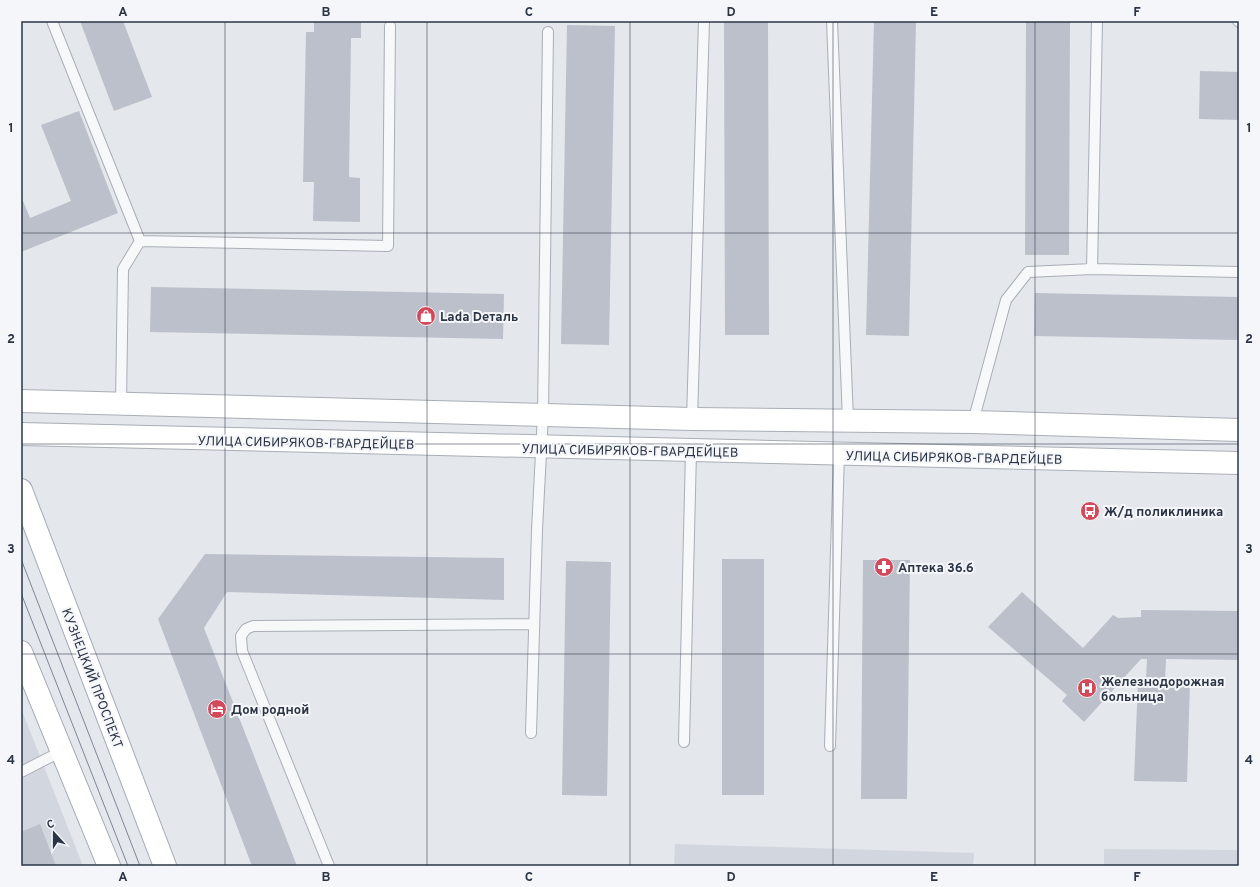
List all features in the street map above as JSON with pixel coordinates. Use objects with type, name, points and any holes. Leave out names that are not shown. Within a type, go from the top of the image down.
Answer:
[{"type":"main road","points":[[21,401],[692,419],[972,422],[1239,430]]},
{"type":"main road","name":"УЛИЦА СИБИРЯКОВ-ГВАРДЕЙЦЕВ","points":[[21,434],[541,448],[1239,463]]},
{"type":"main road","name":"КУЗНЕЦКИЙ ПРОСПЕКТ","points":[[21,490],[165,866]]},
{"type":"main road","points":[[21,652],[108,866]]},
{"type":"lane","points":[[52,21],[140,240]]},
{"type":"lane","points":[[692,419],[704,21]]},
{"type":"lane","points":[[832,21],[848,420]]},
{"type":"lane","points":[[1092,269],[1097,21]]},
{"type":"lane","points":[[140,240],[388,246],[390,26]]},
{"type":"lane","points":[[531,733],[543,414],[548,32]]},
{"type":"lane","points":[[121,403],[124,269],[140,240]]},
{"type":"lane","points":[[972,422],[1006,300],[1028,272],[1092,269],[1239,272]]},
{"type":"lane","points":[[684,742],[691,451]]},
{"type":"lane","points":[[830,746],[839,454]]},
{"type":"lane","points":[[329,866],[242,651],[241,636],[246,629],[253,626],[534,624]]},
{"type":"lane","points":[[21,772],[62,751]]},
{"type":"shaded area","points":[[21,708],[83,866],[21,866]]},
{"type":"shaded area","points":[[675,844],[974,853],[973,866],[674,866]]},
{"type":"shaded area","points":[[1104,849],[1239,850],[1239,866],[1104,866]]},
{"type":"building","points":[[80,21],[123,21],[152,97],[114,111]]},
{"type":"building","points":[[314,21],[361,21],[361,38],[351,38],[349,177],[360,178],[360,222],[313,221],[314,182],[303,182],[306,32],[314,32]]},
{"type":"building","points":[[724,21],[768,21],[769,335],[725,335]]},
{"type":"building","points":[[874,21],[916,21],[909,336],[866,335]]},
{"type":"building","points":[[1026,21],[1070,21],[1069,255],[1025,255]]},
{"type":"building","points":[[567,25],[615,26],[609,345],[561,344]]},
{"type":"building","points":[[1200,71],[1239,72],[1239,120],[1199,119]]},
{"type":"building","points":[[79,111],[118,213],[21,252],[21,196],[30,218],[71,201],[41,125]]},
{"type":"building","points":[[151,287],[504,294],[503,339],[150,332]]},
{"type":"building","points":[[1035,293],[1239,297],[1239,340],[1034,336]]},
{"type":"building","points":[[205,554],[504,558],[504,600],[227,592],[204,628],[297,866],[252,866],[158,619]]},
{"type":"building","points":[[722,559],[764,559],[764,795],[722,795]]},
{"type":"building","points":[[863,560],[910,560],[907,799],[861,799]]},
{"type":"building","points":[[566,561],[611,562],[607,796],[562,795]]},
{"type":"building","name":"Железнодорожная больница","points":[[1022,592],[1083,648],[1113,615],[1118,618],[1141,617],[1141,610],[1239,611],[1239,660],[1166,659],[1165,681],[1190,681],[1187,782],[1134,781],[1138,680],[1146,680],[1147,659],[1141,659],[1084,722],[1062,701],[1067,695],[988,627]]},
{"type":"building","points":[[40,824],[56,866],[21,866],[21,832]]},
{"type":"tram line","points":[[21,559],[140,866]]},
{"type":"tram line","points":[[21,593],[128,866]]},
{"type":"place","name":"Lada Dеталь","points":[[426,316]]},
{"type":"place","name":"Ж/д поликлиника","points":[[1090,511]]},
{"type":"place","name":"Аптека 36.6","points":[[884,567]]},
{"type":"place","name":"Железнодорожная больница","points":[[1087,688]]},
{"type":"place","name":"Дом родной","points":[[217,709]]}]
